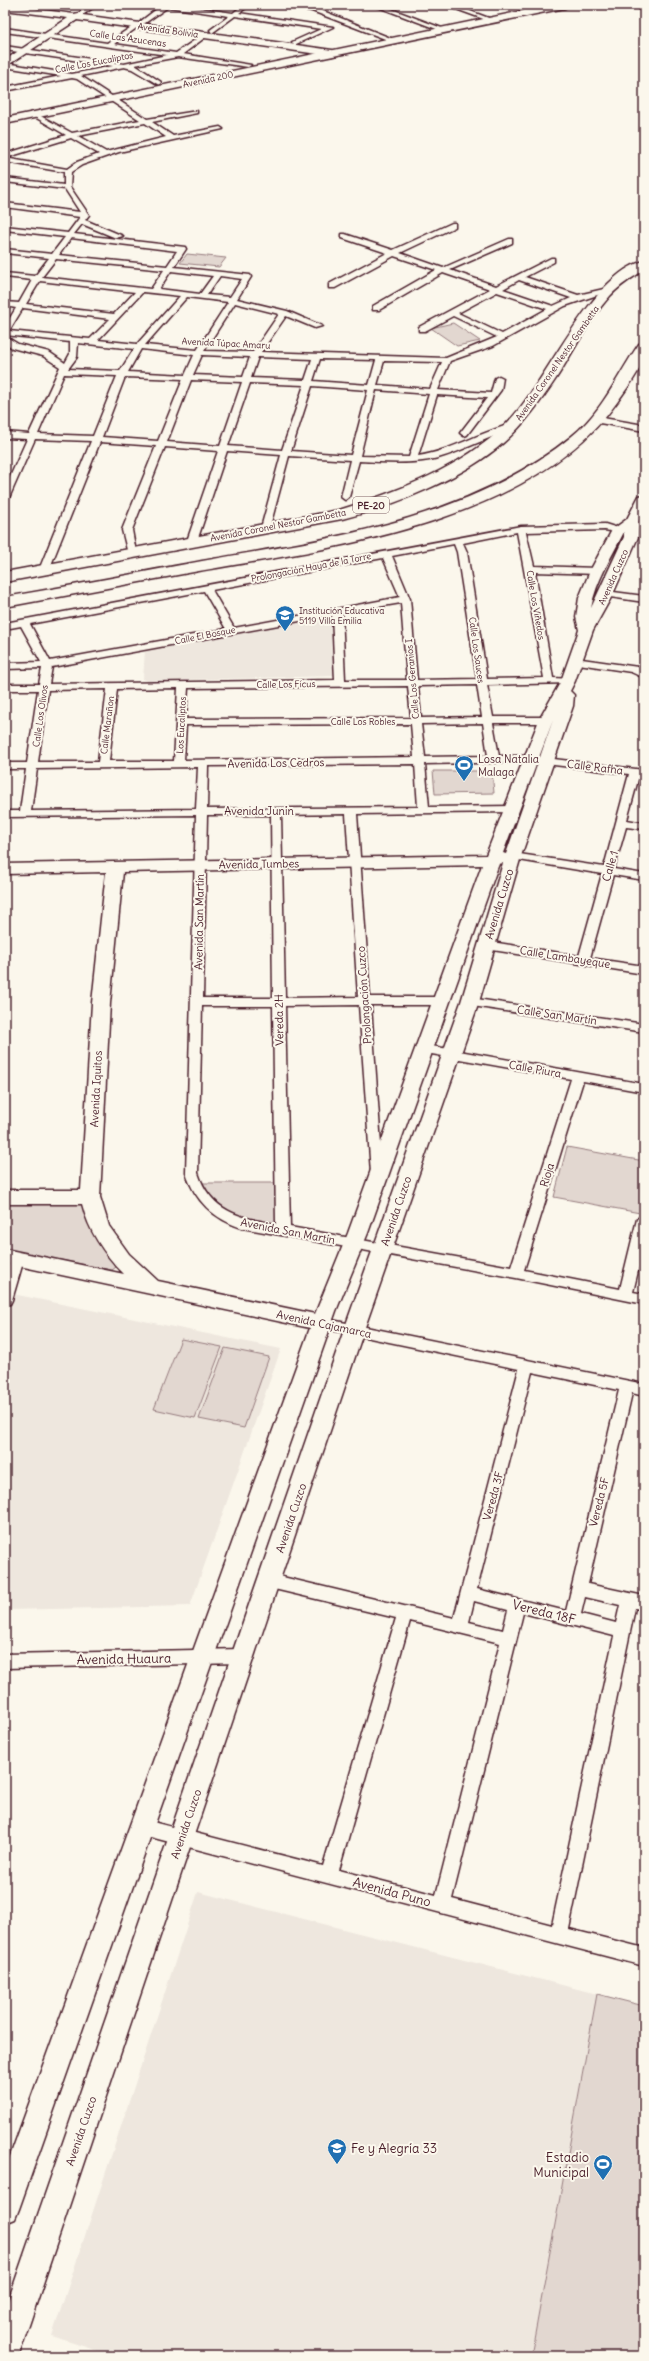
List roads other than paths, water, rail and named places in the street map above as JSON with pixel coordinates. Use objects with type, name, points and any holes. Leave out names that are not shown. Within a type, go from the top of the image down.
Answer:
[{"type":"highway","name":"Avenida Coronel Nestor Gambetta","points":[[5,578],[131,552],[342,514],[401,494],[445,473],[476,454],[512,427],[532,402],[608,290],[630,272],[644,264]]},
{"type":"highway","name":"PE-20","points":[[5,602],[308,546],[408,523],[468,502],[510,482],[565,449],[597,420],[617,392],[644,347]]},
{"type":"main road","name":"Avenida 200","points":[[5,115],[109,97],[565,5]]},
{"type":"main road","name":"Avenida 200","points":[[5,121],[109,97],[159,83],[319,51],[343,51],[395,39]]},
{"type":"street","name":"Avenida Bolivia","points":[[25,5],[139,24],[294,43],[331,51]]},
{"type":"street","points":[[5,65],[94,5]]},
{"type":"street","points":[[108,45],[167,5],[329,28]]},
{"type":"street","name":"Calle Los Eucaliptos","points":[[5,89],[177,55],[246,5]]},
{"type":"street","points":[[285,5],[314,7],[326,5]]},
{"type":"street","points":[[303,5],[314,7],[395,39]]},
{"type":"street","points":[[376,5],[444,30]]},
{"type":"street","points":[[448,5],[491,20]]},
{"type":"street","points":[[513,5],[532,12]]},
{"type":"street","name":"Avenida Bolivia","points":[[5,7],[79,15]]},
{"type":"street","points":[[314,7],[344,21],[395,39]]},
{"type":"street","points":[[294,43],[344,21]]},
{"type":"street","name":"Calle Las Azucenas","points":[[5,30],[248,65]]},
{"type":"street","name":"Avenida Bolivia","points":[[208,33],[319,51]]},
{"type":"street","points":[[5,48],[134,67],[159,83]]},
{"type":"street","points":[[5,65],[79,77],[173,139]]},
{"type":"street","points":[[5,156],[73,135],[195,112]]},
{"type":"street","points":[[35,115],[105,154]]},
{"type":"street","points":[[83,218],[67,187],[68,171],[75,164],[105,154],[220,129]]},
{"type":"street","points":[[5,160],[68,171]]},
{"type":"street","points":[[5,180],[67,187]]},
{"type":"street","points":[[5,205],[83,218],[112,234],[156,245]]},
{"type":"street","points":[[5,332],[37,279],[83,218]]},
{"type":"street","points":[[332,286],[362,268],[452,225]]},
{"type":"street","points":[[5,228],[182,249],[153,292]]},
{"type":"street","points":[[345,236],[441,271],[554,309]]},
{"type":"street","points":[[376,308],[441,271],[509,241]]},
{"type":"street","points":[[5,251],[247,277],[234,300],[199,353],[188,377],[126,530],[131,552]]},
{"type":"street","points":[[422,329],[551,260]]},
{"type":"street","points":[[202,297],[219,273]]},
{"type":"street","points":[[5,275],[184,296],[234,300],[284,313],[318,326]]},
{"type":"street","points":[[518,277],[576,297]]},
{"type":"street","name":"Avenida Túpac Amaru","points":[[5,332],[139,348],[199,353],[447,360],[473,352],[576,297],[608,290]]},
{"type":"street","points":[[92,342],[140,291]]},
{"type":"street","points":[[44,570],[122,374],[139,348],[184,296]]},
{"type":"street","points":[[5,304],[116,317]]},
{"type":"street","points":[[192,542],[255,355],[284,313]]},
{"type":"street","points":[[453,313],[502,337]]},
{"type":"street","points":[[5,338],[15,346],[46,354],[63,369],[122,374],[307,383],[492,396]]},
{"type":"street","points":[[5,498],[63,369],[72,362],[76,352],[74,340]]},
{"type":"street","points":[[266,528],[286,452],[307,383],[318,357]]},
{"type":"street","points":[[345,497],[380,359]]},
{"type":"street","points":[[413,460],[434,392],[447,360]]},
{"type":"street","points":[[464,433],[496,390],[499,378]]},
{"type":"street","points":[[597,420],[644,428]]},
{"type":"street","points":[[5,435],[97,439],[223,447],[354,458],[413,460],[442,454],[492,432],[512,427]]},
{"type":"street","name":"Avenida Cuzco","points":[[586,630],[583,616],[586,598],[597,570],[619,530],[632,521],[643,505]]},
{"type":"street","name":"Avenida Cuzco","points":[[5,2352],[182,1838],[242,1656],[270,1581],[354,1330],[470,1002],[513,856],[538,760],[546,720],[568,681],[586,630],[606,594],[631,537],[632,521]]},
{"type":"street","name":"Prolongación Haya de la Torre","points":[[5,626],[386,553],[520,529],[605,527],[619,530]]},
{"type":"street","name":"Calle Los Viñedos","points":[[520,529],[530,569],[549,681]]},
{"type":"street","name":"Calle Los Sauces","points":[[457,540],[462,552],[494,760]]},
{"type":"street","name":"Calle Los Geranios I","points":[[386,553],[404,598],[424,809]]},
{"type":"street","points":[[530,569],[597,570]]},
{"type":"street","points":[[206,587],[230,630]]},
{"type":"street","points":[[606,594],[644,599]]},
{"type":"street","name":"Calle El Bosque","points":[[5,666],[47,665],[404,598]]},
{"type":"street","points":[[337,610],[340,683]]},
{"type":"street","points":[[24,622],[47,665]]},
{"type":"street","points":[[575,661],[634,669],[644,675]]},
{"type":"street","name":"Calle Los Olivos","points":[[25,814],[47,665]]},
{"type":"street","name":"Avenida Cuzco","points":[[5,2208],[322,1323],[378,1180],[426,1049],[492,860],[513,810],[566,706],[568,681]]},
{"type":"street","name":"Calle Los Ficus","points":[[5,687],[568,681]]},
{"type":"street","name":"Los Eucaliptos","points":[[179,764],[183,685]]},
{"type":"street","name":"Calle Marañon","points":[[103,765],[112,686]]},
{"type":"street","name":"Calle Los Robles","points":[[181,722],[546,720]]},
{"type":"street","name":"Avenida Los Cedros","points":[[5,766],[538,760]]},
{"type":"street","name":"Calle Rafha","points":[[538,760],[639,772]]},
{"type":"street","name":"Avenida San Martín","points":[[203,764],[192,1173],[194,1182],[208,1204],[227,1217],[242,1223],[354,1243],[383,1250],[516,1273],[644,1299]]},
{"type":"street","name":"Calle 1","points":[[584,960],[622,823],[639,772]]},
{"type":"street","name":"Avenida Junín","points":[[5,814],[276,810],[513,810]]},
{"type":"street","name":"Vereda 2H","points":[[276,810],[283,1230]]},
{"type":"street","name":"Prolongación Cuzco","points":[[351,810],[378,1180]]},
{"type":"street","points":[[622,823],[644,826]]},
{"type":"street","points":[[513,856],[644,877]]},
{"type":"street","name":"Avenida Tumbes","points":[[5,869],[492,860],[513,856]]},
{"type":"street","name":"Avenida Iquitos","points":[[115,868],[102,1003],[90,1197],[94,1214],[105,1240],[131,1269],[154,1289]]},
{"type":"street","name":"Calle Lambayeque","points":[[486,945],[644,970]]},
{"type":"street","points":[[197,1002],[443,1001]]},
{"type":"street","name":"Calle San Martín","points":[[470,1002],[644,1028]]},
{"type":"street","name":"Calle Piura","points":[[426,1049],[644,1088]]},
{"type":"street","name":"Rioja","points":[[516,1273],[578,1076]]},
{"type":"street","points":[[5,1197],[90,1197]]},
{"type":"street","points":[[625,1295],[644,1219]]},
{"type":"street","points":[[5,1300],[11,1257]]},
{"type":"street","name":"Avenida Cajamarca","points":[[11,1257],[154,1289],[644,1390]]},
{"type":"street","name":"Vereda 3F","points":[[460,1626],[527,1365]]},
{"type":"street","name":"Vereda 5F","points":[[572,1618],[627,1386]]},
{"type":"street","points":[[270,1581],[509,1638]]},
{"type":"street","points":[[559,1935],[621,1631],[636,1602],[578,1589]]},
{"type":"street","name":"Vereda 18F","points":[[468,1593],[621,1631]]},
{"type":"street","points":[[442,1905],[517,1605]]},
{"type":"street","points":[[329,1876],[404,1613]]},
{"type":"street","name":"Avenida Huaura","points":[[5,1661],[242,1656]]},
{"type":"street","name":"Avenida Puno","points":[[141,1827],[644,1957]]},
{"type":"place","name":"Institución Educativa 5119 Villa Emilia","points":[[285,632]]},
{"type":"place","name":"Losa Natalia Malaga","points":[[464,782]]},
{"type":"place","name":"Fe y Alegría 33","points":[[337,2165]]},
{"type":"place","name":"Estadio Municipal","points":[[603,2181]]}]
